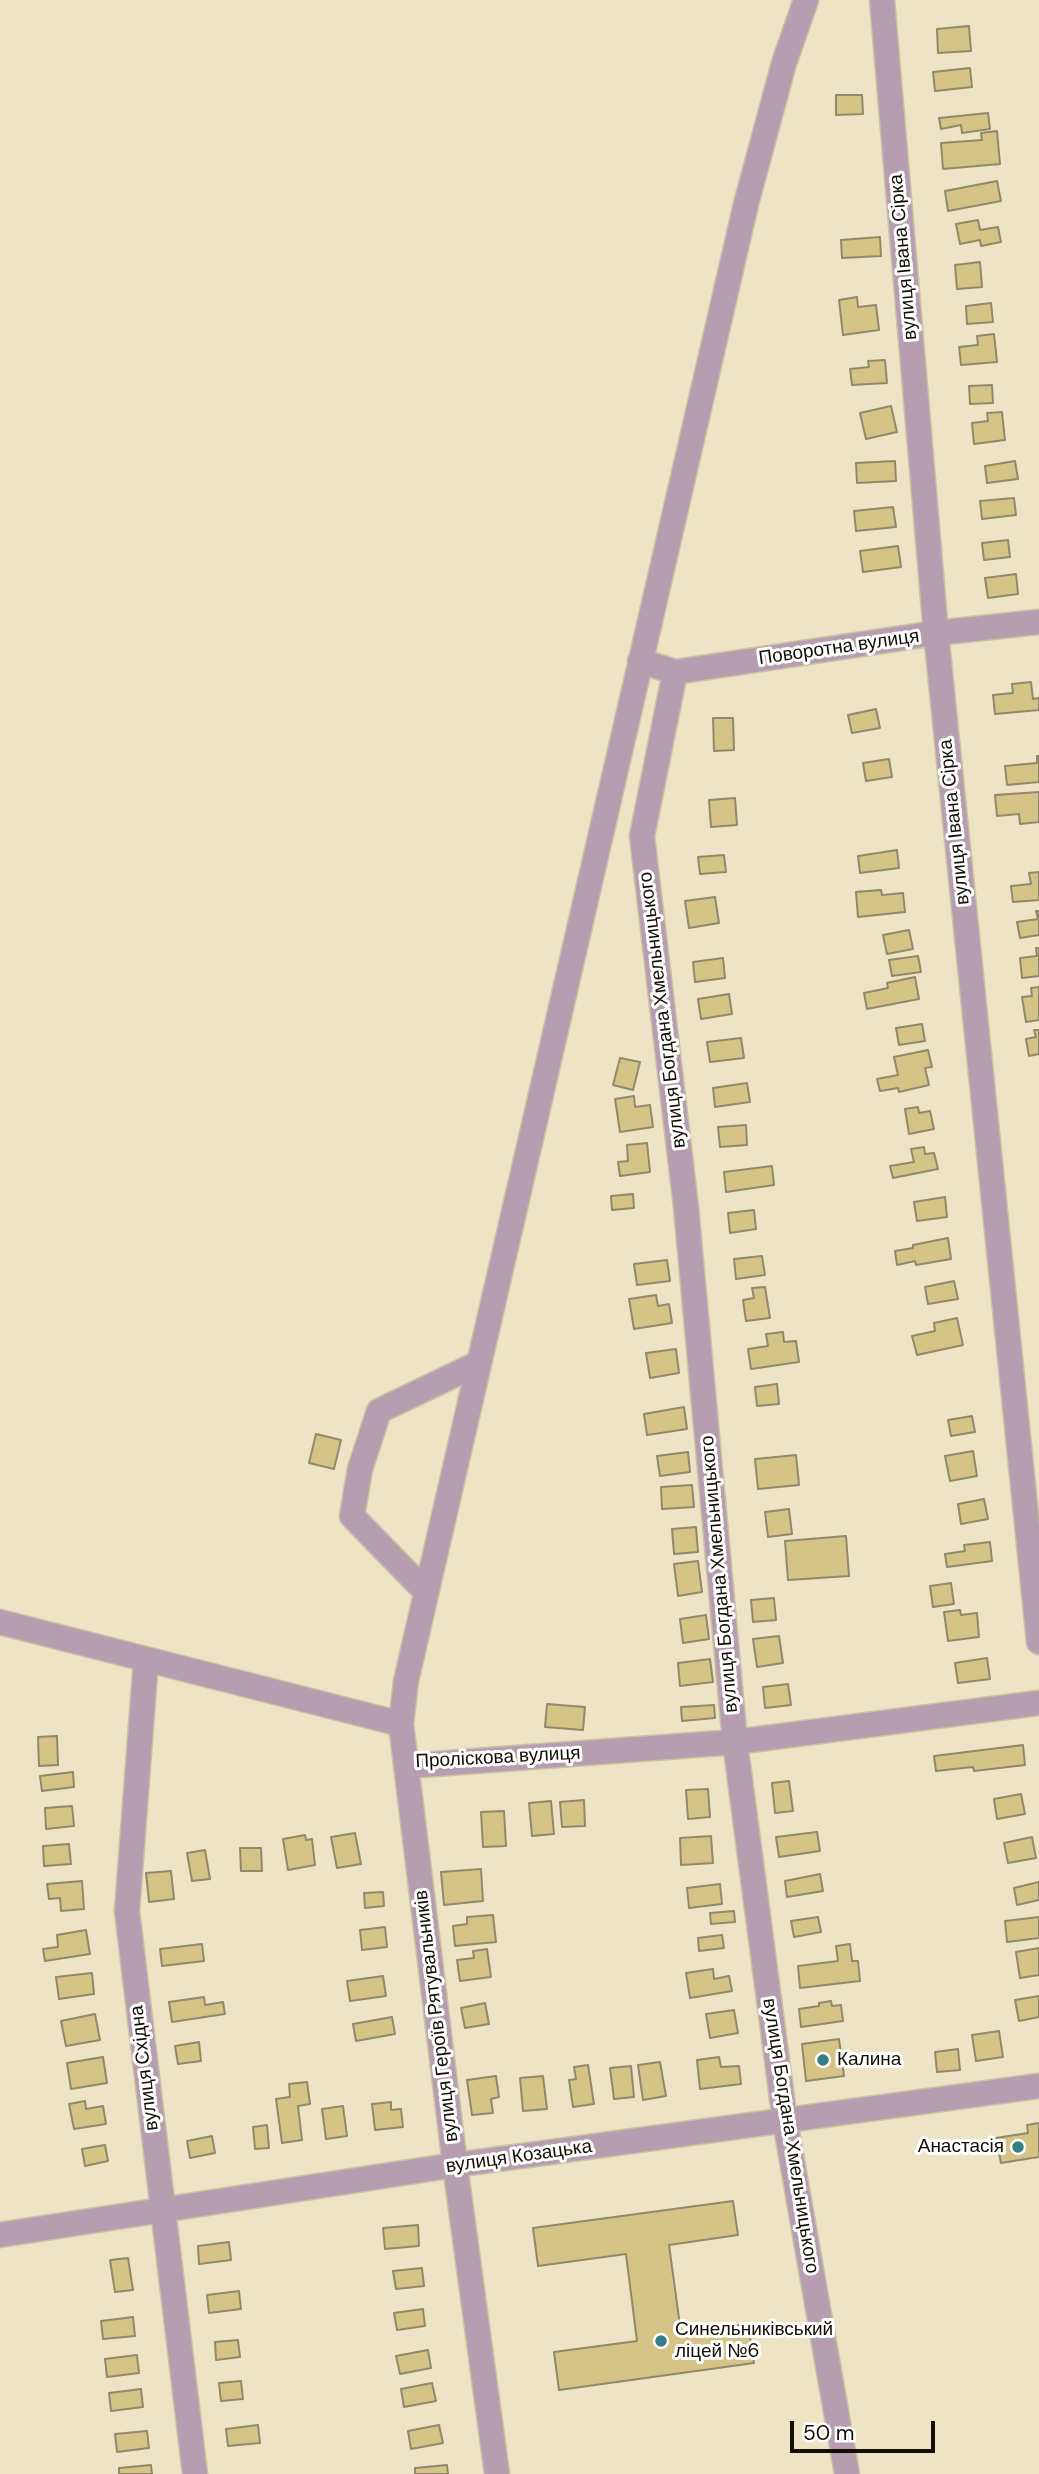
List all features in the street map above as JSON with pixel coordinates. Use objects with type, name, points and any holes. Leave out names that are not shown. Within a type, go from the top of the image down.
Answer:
[{"type":"street","name":"Проліскова вулиця","points":[[806,0],[784,63],[746,204],[425,1591],[406,1681],[401,1724],[407,1766],[735,1742],[1039,1703]]},
{"type":"street","name":"вулиця Івана Сірка","points":[[886,0],[936,633],[1039,1642]]},
{"type":"street","name":"Поворотна вулиця","points":[[640,662],[675,672],[936,633],[1039,622]]},
{"type":"street","name":"вулиця Богдана Хмельницького","points":[[675,672],[642,836],[686,1207],[735,1742],[785,2121],[847,2474]]},
{"type":"street","points":[[425,1591],[352,1516],[360,1469],[379,1411],[477,1364]]},
{"type":"street","points":[[0,1622],[401,1724]]},
{"type":"street","name":"вулиця Східна","points":[[146,1660],[127,1911],[195,2474]]},
{"type":"street","name":"вулиця Героїв Рятувальників","points":[[407,1766],[455,2165],[497,2474]]},
{"type":"street","name":"вулиця Козацька","points":[[0,2235],[455,2165],[1039,2086]]},
{"type":"building","points":[[969,26],[971,51],[938,53],[937,29]]},
{"type":"building","points":[[970,68],[972,87],[935,91],[933,72]]},
{"type":"building","points":[[836,95],[862,95],[863,114],[836,115]]},
{"type":"building","points":[[988,113],[990,129],[962,133],[961,125],[941,129],[939,118]]},
{"type":"building","points":[[997,131],[1000,164],[943,169],[941,143],[982,140],[981,133]]},
{"type":"building","points":[[997,181],[1001,201],[948,211],[945,191]]},
{"type":"building","points":[[978,220],[980,230],[998,227],[1001,242],[981,246],[980,240],[960,244],[956,224]]},
{"type":"building","points":[[880,237],[881,256],[842,258],[841,240]]},
{"type":"building","points":[[980,262],[982,287],[957,289],[955,265]]},
{"type":"building","points":[[857,297],[858,307],[876,305],[879,330],[843,335],[839,300]]},
{"type":"building","points":[[991,303],[993,322],[967,324],[966,306]]},
{"type":"building","points":[[994,334],[997,362],[961,365],[959,347],[978,345],[977,336]]},
{"type":"building","points":[[885,360],[887,383],[852,385],[850,369],[869,367],[868,361]]},
{"type":"building","points":[[992,385],[993,403],[970,404],[969,386]]},
{"type":"building","points":[[891,406],[897,432],[866,439],[860,413]]},
{"type":"building","points":[[1002,412],[1005,440],[974,444],[972,423],[988,421],[987,413]]},
{"type":"building","points":[[895,461],[896,481],[857,483],[856,463]]},
{"type":"building","points":[[1015,461],[1018,479],[987,483],[985,466]]},
{"type":"building","points":[[1014,498],[1016,515],[982,519],[980,501]]},
{"type":"building","points":[[893,507],[896,527],[856,531],[854,511]]},
{"type":"building","points":[[1008,540],[1010,557],[984,560],[982,543]]},
{"type":"building","points":[[898,546],[901,567],[863,572],[860,551]]},
{"type":"building","points":[[1016,574],[1018,594],[988,598],[985,578]]},
{"type":"building","points":[[1031,682],[1033,699],[1039,698],[1039,710],[995,714],[993,695],[1013,693],[1012,684]]},
{"type":"building","points":[[876,709],[880,728],[852,733],[848,715]]},
{"type":"building","points":[[713,718],[733,718],[734,750],[714,751]]},
{"type":"building","points":[[1037,756],[1039,782],[1007,785],[1005,766],[1037,763]]},
{"type":"building","points":[[889,759],[892,777],[866,781],[863,763]]},
{"type":"building","points":[[1039,792],[1039,822],[1020,824],[1019,814],[997,816],[995,795]]},
{"type":"building","points":[[735,798],[737,825],[711,827],[709,800]]},
{"type":"building","points":[[897,850],[899,868],[860,873],[858,856]]},
{"type":"building","points":[[724,855],[726,872],[700,874],[698,857]]},
{"type":"building","points":[[1039,872],[1039,900],[1013,902],[1011,886],[1031,884],[1029,873]]},
{"type":"building","points":[[881,890],[882,895],[903,893],[905,912],[858,917],[856,892]]},
{"type":"building","points":[[715,897],[719,923],[689,928],[685,901]]},
{"type":"building","points":[[1036,911],[1039,911],[1039,935],[1020,938],[1017,922],[1038,919]]},
{"type":"building","points":[[909,930],[913,949],[887,954],[883,935]]},
{"type":"building","points":[[1036,948],[1039,948],[1039,976],[1022,978],[1020,958],[1037,956]]},
{"type":"building","points":[[918,956],[921,972],[892,976],[889,960]]},
{"type":"building","points":[[723,958],[725,978],[695,982],[693,962]]},
{"type":"building","points":[[915,977],[919,999],[867,1009],[864,993],[888,988],[887,983]]},
{"type":"building","points":[[1039,987],[1039,1020],[1026,1022],[1022,997],[1032,996],[1031,988]]},
{"type":"building","points":[[729,994],[732,1014],[701,1019],[698,999]]},
{"type":"building","points":[[922,1024],[925,1041],[899,1045],[896,1028]]},
{"type":"building","points":[[1034,1030],[1039,1030],[1039,1054],[1029,1056],[1026,1039],[1036,1037]]},
{"type":"building","points":[[741,1038],[744,1058],[710,1062],[707,1042]]},
{"type":"building","points":[[928,1050],[932,1067],[925,1068],[929,1085],[899,1092],[898,1088],[880,1091],[877,1079],[898,1075],[894,1057]]},
{"type":"building","points":[[620,1058],[640,1062],[633,1090],[613,1085]]},
{"type":"building","points":[[747,1083],[750,1102],[715,1107],[713,1088]]},
{"type":"building","points":[[634,1096],[635,1107],[650,1105],[653,1127],[620,1132],[615,1099]]},
{"type":"building","points":[[918,1107],[919,1113],[930,1111],[934,1129],[909,1134],[905,1109]]},
{"type":"building","points":[[746,1125],[747,1145],[720,1147],[718,1127]]},
{"type":"building","points":[[647,1143],[650,1172],[620,1176],[618,1162],[628,1161],[627,1145]]},
{"type":"building","points":[[924,1147],[925,1154],[934,1153],[938,1169],[893,1178],[890,1166],[914,1162],[911,1149]]},
{"type":"building","points":[[772,1166],[774,1185],[726,1192],[724,1172]]},
{"type":"building","points":[[633,1194],[634,1208],[612,1210],[611,1196]]},
{"type":"building","points":[[945,1197],[947,1217],[917,1221],[914,1202]]},
{"type":"building","points":[[754,1210],[756,1229],[730,1233],[728,1213]]},
{"type":"building","points":[[948,1238],[951,1259],[897,1265],[895,1251]]},
{"type":"building","points":[[762,1256],[765,1275],[736,1279],[734,1259]]},
{"type":"building","points":[[667,1260],[670,1281],[637,1285],[634,1264]]},
{"type":"building","points":[[954,1281],[958,1299],[928,1304],[925,1287]]},
{"type":"building","points":[[765,1287],[770,1318],[746,1321],[743,1300],[754,1298],[752,1288]]},
{"type":"building","points":[[656,1295],[658,1306],[669,1304],[672,1323],[634,1329],[629,1299]]},
{"type":"building","points":[[957,1318],[963,1345],[917,1355],[912,1336],[935,1331],[934,1323]]},
{"type":"building","points":[[783,1332],[784,1342],[796,1341],[799,1362],[751,1369],[748,1349],[768,1346],[766,1334]]},
{"type":"building","points":[[676,1349],[679,1373],[650,1378],[646,1353]]},
{"type":"building","points":[[777,1384],[779,1404],[757,1406],[755,1387]]},
{"type":"building","points":[[684,1407],[687,1429],[647,1435],[644,1414]]},
{"type":"building","points":[[972,1416],[975,1432],[951,1436],[948,1420]]},
{"type":"building","points":[[316,1434],[341,1440],[334,1469],[309,1463]]},
{"type":"building","points":[[973,1451],[977,1476],[950,1481],[945,1456]]},
{"type":"building","points":[[688,1452],[690,1472],[660,1476],[657,1456]]},
{"type":"building","points":[[796,1455],[799,1485],[758,1489],[755,1459]]},
{"type":"building","points":[[692,1485],[694,1507],[662,1509],[661,1487]]},
{"type":"building","points":[[984,1499],[988,1519],[961,1524],[958,1504]]},
{"type":"building","points":[[789,1509],[792,1534],[768,1537],[765,1512]]},
{"type":"building","points":[[696,1527],[698,1552],[674,1554],[672,1529]]},
{"type":"building","points":[[846,1536],[849,1576],[788,1580],[785,1541]]},
{"type":"building","points":[[990,1542],[992,1561],[947,1567],[945,1554],[965,1551],[964,1545]]},
{"type":"building","points":[[698,1561],[702,1592],[678,1596],[674,1564]]},
{"type":"building","points":[[951,1583],[954,1604],[933,1607],[930,1586]]},
{"type":"building","points":[[774,1598],[776,1620],[753,1622],[751,1600]]},
{"type":"building","points":[[960,1610],[961,1615],[977,1613],[979,1637],[948,1641],[944,1612]]},
{"type":"building","points":[[706,1615],[709,1639],[683,1643],[680,1619]]},
{"type":"building","points":[[779,1636],[783,1663],[757,1667],[753,1639]]},
{"type":"building","points":[[987,1658],[990,1679],[958,1683],[955,1663]]},
{"type":"building","points":[[710,1659],[713,1682],[680,1686],[678,1663]]},
{"type":"building","points":[[788,1684],[791,1705],[765,1708],[763,1687]]},
{"type":"building","points":[[547,1704],[585,1707],[583,1730],[545,1727]]},
{"type":"building","points":[[714,1705],[715,1718],[682,1721],[681,1707]]},
{"type":"building","points":[[57,1736],[58,1765],[39,1766],[38,1737]]},
{"type":"building","points":[[1023,1745],[1025,1765],[974,1771],[973,1767],[936,1771],[934,1756]]},
{"type":"building","points":[[73,1772],[74,1787],[42,1791],[40,1776]]},
{"type":"building","points":[[789,1781],[793,1811],[775,1813],[772,1783]]},
{"type":"building","points":[[708,1789],[710,1817],[688,1819],[686,1790]]},
{"type":"building","points":[[1021,1794],[1025,1814],[997,1819],[994,1799]]},
{"type":"building","points":[[584,1800],[585,1826],[562,1827],[560,1802]]},
{"type":"building","points":[[551,1801],[554,1834],[532,1836],[529,1803]]},
{"type":"building","points":[[72,1806],[74,1826],[46,1829],[45,1808]]},
{"type":"building","points":[[504,1811],[506,1846],[483,1847],[481,1812]]},
{"type":"building","points":[[817,1832],[820,1851],[779,1857],[776,1837]]},
{"type":"building","points":[[355,1833],[361,1864],[337,1868],[331,1837]]},
{"type":"building","points":[[305,1835],[306,1840],[312,1839],[315,1865],[288,1870],[283,1839]]},
{"type":"building","points":[[711,1836],[713,1863],[681,1865],[680,1838]]},
{"type":"building","points":[[1032,1837],[1036,1858],[1008,1863],[1004,1843]]},
{"type":"building","points":[[69,1844],[71,1864],[44,1866],[43,1846]]},
{"type":"building","points":[[240,1848],[261,1848],[262,1871],[241,1871]]},
{"type":"building","points":[[205,1850],[210,1879],[192,1881],[187,1853]]},
{"type":"building","points":[[481,1869],[483,1901],[444,1905],[441,1872]]},
{"type":"building","points":[[171,1871],[174,1899],[149,1902],[146,1873]]},
{"type":"building","points":[[820,1874],[823,1891],[787,1897],[785,1881]]},
{"type":"building","points":[[82,1881],[84,1909],[61,1911],[60,1898],[49,1899],[47,1884]]},
{"type":"building","points":[[1039,1882],[1039,1900],[1017,1905],[1014,1888]]},
{"type":"building","points":[[720,1884],[722,1904],[689,1908],[687,1888]]},
{"type":"building","points":[[383,1892],[384,1906],[365,1908],[364,1893]]},
{"type":"building","points":[[734,1911],[735,1922],[711,1924],[710,1913]]},
{"type":"building","points":[[493,1915],[496,1942],[455,1946],[453,1926],[467,1924],[467,1917]]},
{"type":"building","points":[[818,1917],[821,1932],[794,1937],[791,1921]]},
{"type":"building","points":[[1039,1917],[1039,1938],[1007,1942],[1005,1921]]},
{"type":"building","points":[[385,1927],[387,1947],[362,1950],[360,1930]]},
{"type":"building","points":[[86,1930],[90,1954],[45,1961],[43,1949],[58,1947],[57,1935]]},
{"type":"building","points":[[722,1935],[724,1948],[699,1951],[698,1938]]},
{"type":"building","points":[[202,1944],[204,1961],[162,1966],[160,1949]]},
{"type":"building","points":[[850,1944],[852,1961],[858,1961],[860,1981],[800,1988],[798,1966],[838,1961],[836,1946]]},
{"type":"building","points":[[1039,1948],[1039,1975],[1020,1978],[1016,1952]]},
{"type":"building","points":[[487,1949],[491,1977],[460,1981],[457,1960],[474,1958],[473,1951]]},
{"type":"building","points":[[713,1969],[714,1979],[729,1976],[732,1991],[690,1998],[686,1973]]},
{"type":"building","points":[[92,1973],[94,1994],[59,1999],[56,1977]]},
{"type":"building","points":[[383,1976],[386,1996],[350,2001],[347,1981]]},
{"type":"building","points":[[1039,1996],[1039,2017],[1019,2021],[1015,2000]]},
{"type":"building","points":[[204,1997],[205,2005],[223,2002],[225,2014],[172,2022],[169,2002]]},
{"type":"building","points":[[831,2001],[832,2006],[841,2005],[843,2021],[801,2027],[799,2009]]},
{"type":"building","points":[[485,2003],[489,2024],[465,2028],[461,2008]]},
{"type":"building","points":[[734,2010],[738,2033],[710,2038],[706,2014]]},
{"type":"building","points":[[95,2014],[100,2040],[66,2046],[61,2021]]},
{"type":"building","points":[[392,2017],[395,2034],[356,2041],[353,2024]]},
{"type":"building","points":[[999,2031],[1003,2057],[976,2061],[972,2035]]},
{"type":"building","name":"Калина","points":[[839,2039],[844,2076],[806,2081],[802,2044]]},
{"type":"building","points":[[199,2042],[201,2061],[178,2064],[175,2046]]},
{"type":"building","points":[[958,2049],[960,2070],[937,2072],[935,2052]]},
{"type":"building","points":[[103,2057],[107,2083],[71,2089],[67,2063]]},
{"type":"building","points":[[719,2057],[721,2067],[739,2066],[741,2084],[700,2089],[697,2060]]},
{"type":"building","points":[[660,2062],[666,2096],[643,2100],[638,2065]]},
{"type":"building","points":[[588,2065],[594,2104],[573,2107],[569,2080],[576,2079],[574,2067]]},
{"type":"building","points":[[631,2066],[634,2097],[614,2099],[610,2068]]},
{"type":"building","points":[[496,2076],[499,2097],[491,2099],[493,2113],[472,2115],[467,2080]]},
{"type":"building","points":[[543,2076],[547,2109],[523,2111],[520,2078]]},
{"type":"building","points":[[307,2082],[310,2104],[298,2106],[302,2140],[282,2143],[276,2099],[290,2097],[289,2084]]},
{"type":"building","points":[[85,2101],[86,2109],[103,2106],[106,2124],[74,2129],[69,2104]]},
{"type":"building","points":[[391,2102],[391,2110],[401,2109],[403,2127],[375,2130],[372,2104]]},
{"type":"building","points":[[343,2106],[347,2136],[326,2139],[322,2109]]},
{"type":"building","name":"Анастасія","points":[[1039,2123],[1039,2157],[1001,2163],[996,2138],[1028,2133],[1027,2125]]},
{"type":"building","points":[[267,2125],[269,2148],[255,2149],[253,2127]]},
{"type":"building","points":[[212,2136],[215,2153],[190,2158],[187,2141]]},
{"type":"building","points":[[105,2145],[108,2161],[85,2166],[82,2149]]},
{"type":"building","points":[[733,2201],[738,2235],[669,2245],[681,2333],[748,2324],[754,2363],[559,2390],[554,2352],[637,2341],[626,2254],[538,2266],[533,2228]]},
{"type":"building","points":[[418,2225],[419,2246],[385,2249],[383,2228]]},
{"type":"building","points":[[229,2242],[231,2260],[199,2264],[198,2246]]},
{"type":"building","points":[[128,2258],[133,2290],[115,2292],[110,2260]]},
{"type":"building","points":[[422,2268],[424,2286],[396,2289],[393,2271]]},
{"type":"building","points":[[239,2291],[241,2309],[209,2313],[207,2295]]},
{"type":"building","points":[[423,2309],[425,2326],[397,2330],[394,2313]]},
{"type":"building","points":[[133,2317],[135,2336],[103,2339],[101,2321]]},
{"type":"building","points":[[238,2340],[240,2357],[216,2360],[215,2342]]},
{"type":"building","points":[[428,2350],[431,2368],[400,2374],[396,2356]]},
{"type":"building","points":[[137,2355],[139,2373],[107,2377],[105,2359]]},
{"type":"building","points":[[241,2381],[243,2399],[221,2401],[219,2383]]},
{"type":"building","points":[[432,2383],[436,2401],[404,2407],[401,2389]]},
{"type":"building","points":[[141,2389],[143,2407],[111,2411],[109,2393]]},
{"type":"building","points":[[258,2425],[260,2443],[228,2446],[226,2429]]},
{"type":"building","points":[[439,2425],[443,2443],[411,2449],[408,2431]]},
{"type":"building","points":[[147,2431],[149,2448],[117,2452],[115,2434]]},
{"type":"building","points":[[151,2465],[152,2474],[119,2474],[119,2468]]},
{"type":"building","points":[[447,2465],[448,2474],[415,2474],[415,2468]]},
{"type":"place","name":"Калина","points":[[823,2060]]},
{"type":"place","name":"Анастасія","points":[[1018,2147]]},
{"type":"place","name":"Синельниківський ліцей №6","points":[[661,2341]]}]
